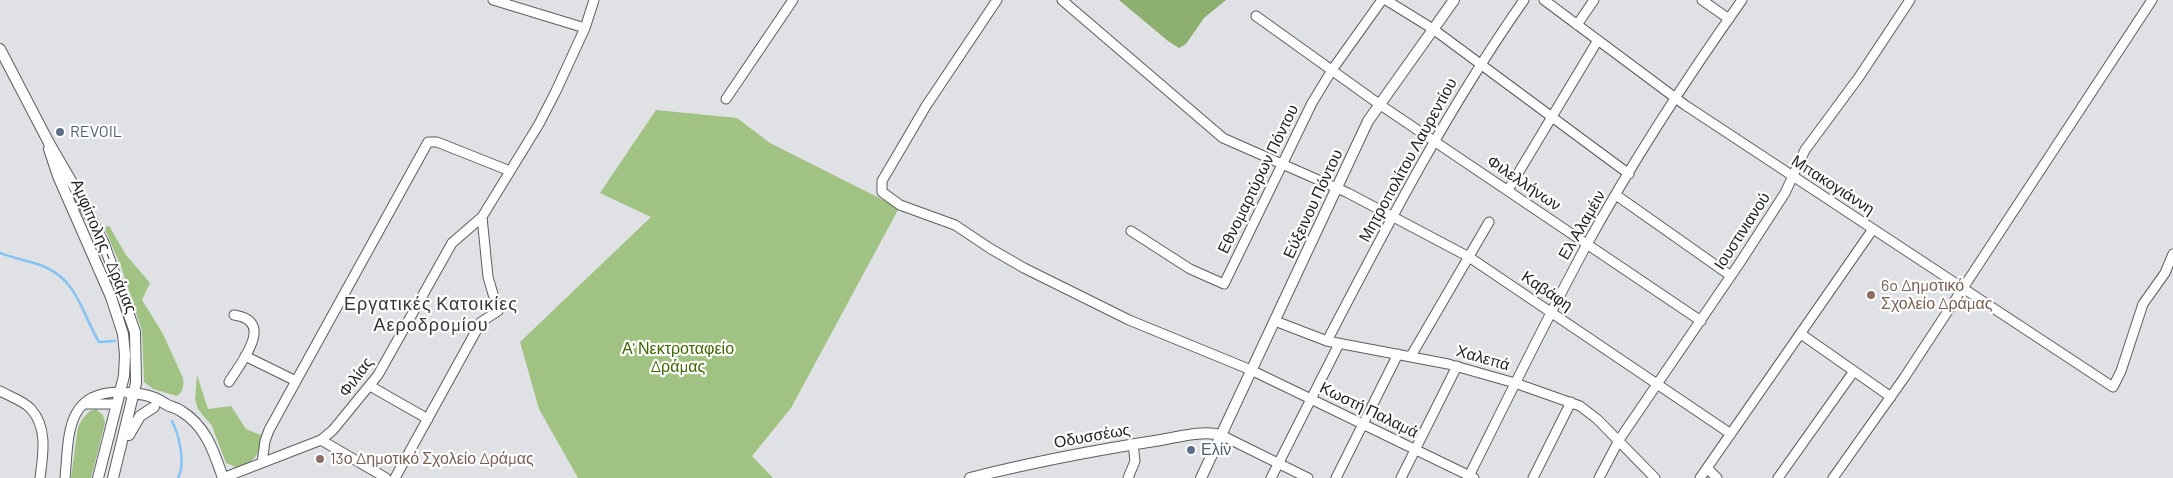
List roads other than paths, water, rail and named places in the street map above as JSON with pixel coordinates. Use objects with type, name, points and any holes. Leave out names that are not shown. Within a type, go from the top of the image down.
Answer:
[{"type":"main road","name":"Εύξεινου Πόντου","points":[[1201,478],[1365,128],[1454,0]]},
{"type":"main road","name":"Αμφίπολης - Δράμας","points":[[0,49],[49,143],[61,160],[104,244],[135,332],[134,393],[113,478]]},
{"type":"main road","name":"Αμφίπολης - Δράμας","points":[[49,143],[58,176],[110,297],[123,334],[125,368],[98,478]]},
{"type":"main road","points":[[120,392],[156,397],[159,405]]},
{"type":"main road","points":[[117,404],[159,405],[175,408],[189,416],[202,429],[209,441],[223,478]]},
{"type":"main road","points":[[113,478],[133,425],[144,412],[159,405]]},
{"type":"main road","name":"Οδυσσέως","points":[[970,478],[1055,458],[1133,444],[1207,433],[1221,435]]},
{"type":"street","points":[[493,0],[585,28]]},
{"type":"street","name":"Φιλίας","points":[[223,478],[321,440],[333,430],[370,386],[388,359],[452,242],[482,217],[543,116],[585,28],[594,0]]},
{"type":"street","points":[[726,99],[793,0]]},
{"type":"street","name":"Κωστή Παλαμά","points":[[997,0],[926,106],[882,181],[882,192],[900,205],[955,225],[1024,268],[1137,324],[1251,370],[1470,477]]},
{"type":"street","name":"Καβάφη","points":[[1062,0],[1219,136],[1337,188],[1469,257],[1731,434]]},
{"type":"street","name":"Εθνομαρτύρων Πόντου","points":[[1131,231],[1195,272],[1224,284],[1308,111],[1332,70],[1382,0]]},
{"type":"street","points":[[1386,0],[1433,29],[1629,174]]},
{"type":"street","name":"Μητροπολίτου Λαυρεντίου","points":[[1326,341],[1434,140],[1481,64],[1524,0]]},
{"type":"street","name":"Μπακογιάννη","points":[[1544,0],[1676,98],[2113,387],[2121,371],[2143,304],[2169,276]]},
{"type":"street","points":[[1577,25],[1594,0]]},
{"type":"street","points":[[1702,0],[1729,19]]},
{"type":"street","name":"Ελ Αλαμέιν","points":[[1470,477],[1551,311],[1587,244],[1676,98],[1742,0]]},
{"type":"street","name":"Ιουστινιανού","points":[[1599,478],[1619,440],[1701,321],[1784,193],[1805,150],[1859,77],[1910,0]]},
{"type":"street","points":[[1833,478],[1891,397],[2152,0]]},
{"type":"street","name":"Φιλελλήνων","points":[[1256,16],[1380,104],[1701,321]]},
{"type":"street","points":[[1508,190],[1598,40]]},
{"type":"street","points":[[262,462],[267,436],[428,142],[437,142],[510,171]]},
{"type":"street","points":[[1616,195],[1731,276]]},
{"type":"street","points":[[395,478],[481,322],[498,311],[488,277],[482,217]]},
{"type":"street","points":[[1410,356],[1489,222]]},
{"type":"street","points":[[1700,478],[1873,229]]},
{"type":"street","points":[[2169,276],[2173,254]]},
{"type":"street","points":[[229,382],[245,356],[255,330],[251,320],[244,316],[234,315]]},
{"type":"street","name":"Χαλεπά","points":[[1275,321],[1326,341],[1457,366],[1571,402],[1593,414],[1655,478]]},
{"type":"street","points":[[1801,334],[1891,397]]},
{"type":"street","points":[[1271,478],[1339,344]]},
{"type":"street","points":[[1336,478],[1398,354]]},
{"type":"street","points":[[245,356],[296,381]]},
{"type":"street","points":[[1401,478],[1457,366]]},
{"type":"street","points":[[1778,478],[1854,371]]},
{"type":"street","points":[[370,386],[428,419]]},
{"type":"street","points":[[0,391],[30,408],[40,422],[43,444],[40,478]]},
{"type":"street","points":[[65,478],[72,422],[78,410],[93,396],[120,392]]},
{"type":"street","points":[[1533,478],[1571,402]]},
{"type":"street","points":[[85,404],[117,404]]},
{"type":"street","points":[[1221,435],[1308,478]]},
{"type":"street","points":[[321,440],[386,478]]},
{"type":"street","points":[[1128,478],[1135,461],[1133,444]]},
{"type":"street","points":[[1707,468],[1717,478]]},
{"type":"waterway","points":[[0,253],[40,265],[56,273],[72,290],[99,342],[115,341]]},
{"type":"waterway","points":[[172,421],[179,441],[181,457],[178,478]]},
{"type":"place","name":"REVOIL","points":[[60,132]]},
{"type":"place","name":"6o Δημοτικό Σχολείο Δράμας","points":[[1871,295]]},
{"type":"place","name":"Ελίν","points":[[1191,450]]},
{"type":"place","name":"13ο Δημοτικό Σχολείο Δράμας","points":[[320,459]]},
{"type":"district","name":"Εργατικές Κατοικίες Αεροδρομίου","points":[[431,314]]},
{"type":"park label","name":"Α' Νεκτροταφείο Δράμας","points":[[678,358]]}]
